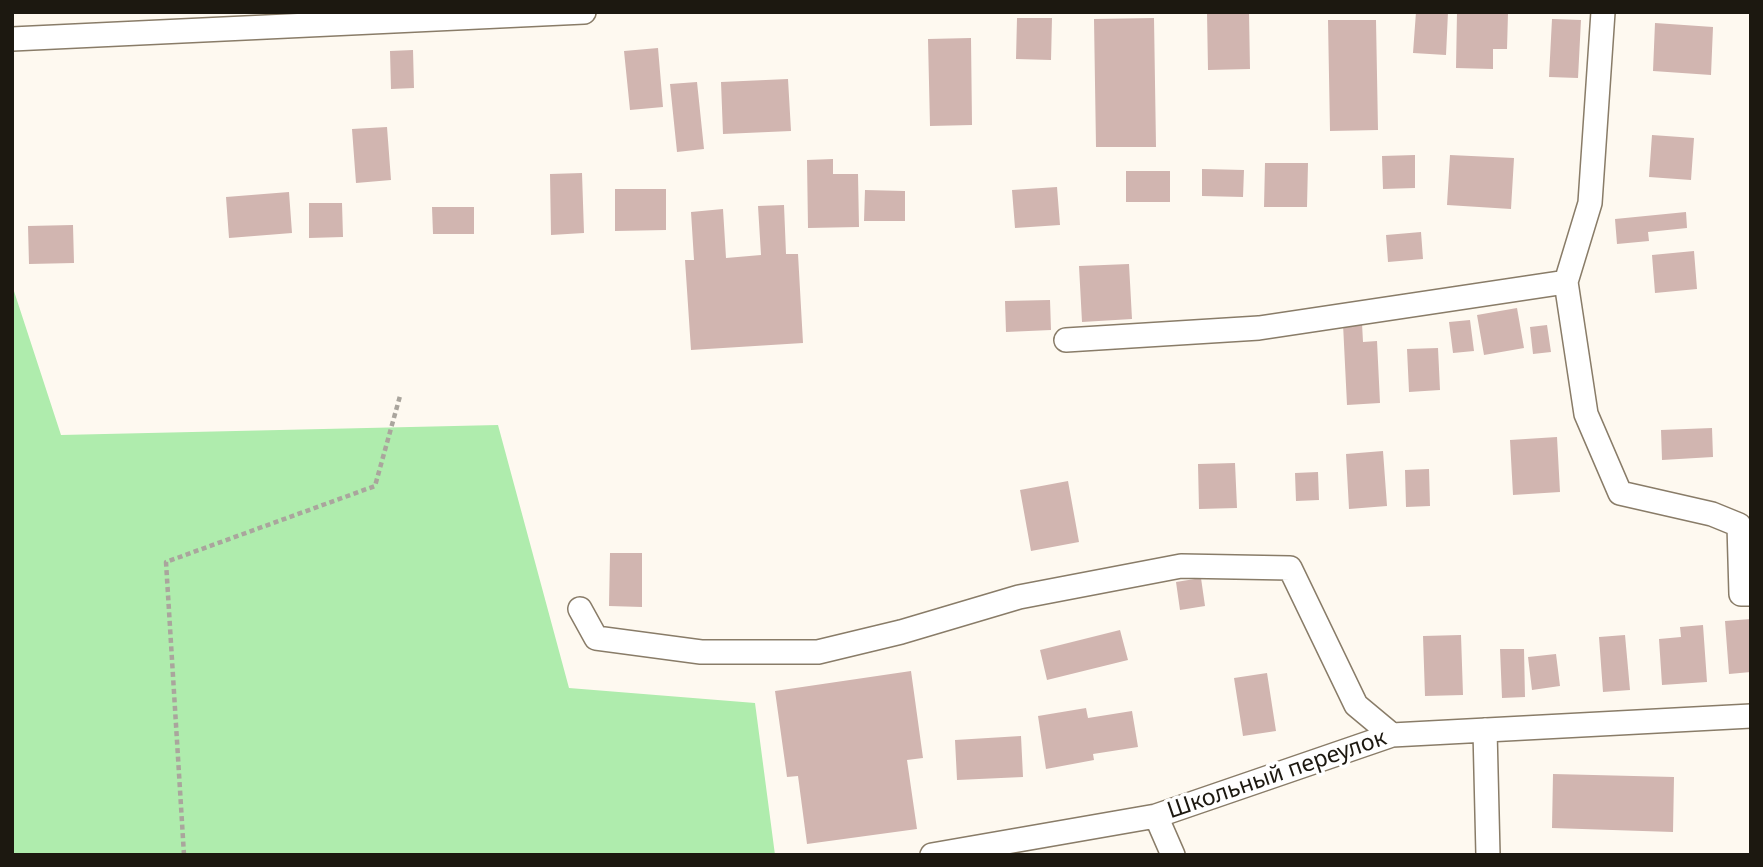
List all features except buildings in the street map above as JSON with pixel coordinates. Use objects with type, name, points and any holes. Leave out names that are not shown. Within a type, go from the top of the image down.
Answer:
[{"type":"street","points":[[12,39],[584,12]]},
{"type":"street","points":[[1603,12],[1590,203],[1566,282],[1587,414],[1620,493],[1712,514],[1739,526],[1741,594],[1751,594]]},
{"type":"street","points":[[1066,340],[1259,328],[1566,282]]},
{"type":"street","points":[[580,609],[596,638],[701,652],[818,652],[901,632],[1019,597],[1181,566],[1290,568],[1356,705],[1392,735]]},
{"type":"street","name":"Школьный переулок","points":[[932,855],[1019,847],[1156,816],[1392,735],[1751,716]]},
{"type":"street","points":[[1485,730],[1488,855]]},
{"type":"street","points":[[1156,816],[1173,855]]},
{"type":"path","points":[[184,855],[166,562],[375,486],[400,396]]},
{"type":"green space","points":[[12,285],[61,435],[498,425],[569,688],[755,703],[775,855],[12,855]]}]
